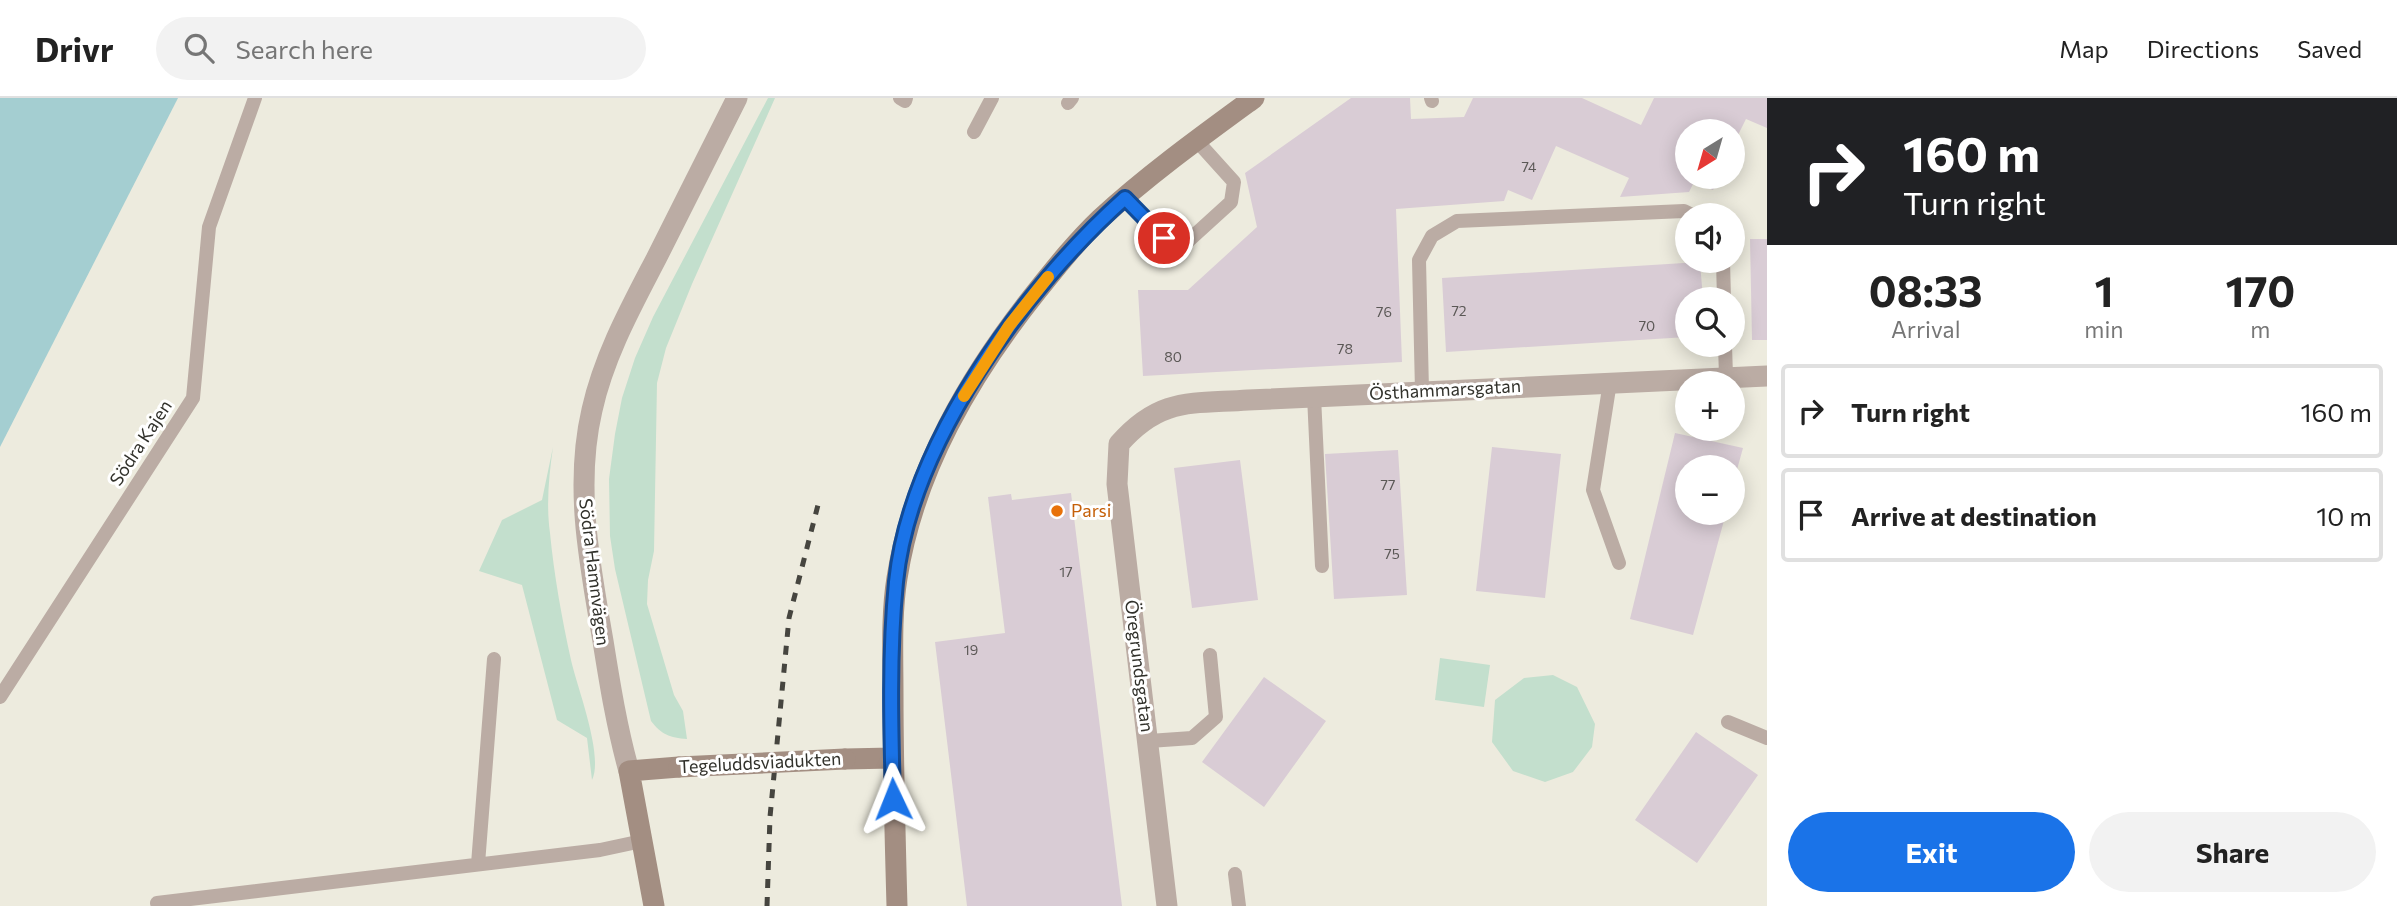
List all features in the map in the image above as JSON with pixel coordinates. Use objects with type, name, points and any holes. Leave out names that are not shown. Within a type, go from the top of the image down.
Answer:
[{"type":"main road","points":[[897,906],[892,758],[896,580],[904,539],[924,477],[964,395],[1009,326],[1055,268],[1098,221],[1254,98]]},
{"type":"main road","name":"Tegeluddsviadukten","points":[[629,771],[845,758],[892,758]]},
{"type":"main road","name":"Södra Hamnvägen","points":[[629,771],[654,906]]},
{"type":"street","name":"Södra Hamnvägen","points":[[629,771],[613,704],[592,578],[583,502],[592,410],[607,359],[630,309],[737,98]]},
{"type":"street","name":"Östhammarsgatan","points":[[1745,376],[1767,376]]},
{"type":"street","name":"Östhammarsgatan","points":[[1131,430],[1142,420],[1162,409],[1180,405],[1675,379]]},
{"type":"street","name":"Öregrundsgatan","points":[[1131,430],[1119,444],[1117,484],[1167,906]]},
{"type":"lane","name":"Södra Kajen","points":[[0,697],[193,398],[209,227],[255,98]]},
{"type":"lane","points":[[900,98],[905,101],[906,98]]},
{"type":"lane","points":[[974,132],[992,98]]},
{"type":"lane","points":[[1125,198],[1164,238],[1187,242],[1231,202],[1234,182],[1197,141]]},
{"type":"lane","points":[[1422,391],[1419,260],[1432,236],[1458,221],[1675,211]]},
{"type":"lane","points":[[1610,382],[1592,490],[1619,563]]},
{"type":"lane","points":[[1314,396],[1322,566]]},
{"type":"lane","points":[[1149,741],[1192,738],[1216,717],[1210,655]]},
{"type":"lane","points":[[478,864],[494,659]]},
{"type":"lane","points":[[1728,722],[1767,738]]},
{"type":"lane","points":[[157,902],[600,850],[642,841]]},
{"type":"lane","points":[[1235,874],[1238,906]]},
{"type":"green space","points":[[768,98],[775,98],[692,284],[666,348],[657,383],[654,551],[648,580],[647,604],[674,695],[683,711],[687,739],[662,732],[651,721],[615,569],[610,536],[609,479],[622,398],[635,358],[653,317]]},
{"type":"green space","points":[[553,447],[548,500],[552,549],[571,660],[595,755],[592,780],[587,738],[557,720],[522,585],[479,571],[502,520],[542,500]]},
{"type":"green space","points":[[1440,658],[1490,665],[1484,707],[1435,700]]},
{"type":"green space","points":[[1553,675],[1577,687],[1595,724],[1592,747],[1573,772],[1545,782],[1513,771],[1492,742],[1495,700],[1524,678]]},
{"type":"water","points":[[0,98],[178,98],[0,447]]},
{"type":"building","points":[[1351,98],[1410,98],[1411,119],[1464,117],[1473,98],[1582,98],[1641,125],[1654,98],[1767,98],[1767,128],[1746,119],[1675,119],[1675,189],[1690,189],[1689,192],[1620,197],[1629,178],[1556,146],[1532,200],[1508,190],[1504,201],[1396,209],[1402,362],[1143,376],[1138,290],[1188,290],[1257,227],[1245,173]]},
{"type":"building","points":[[1750,239],[1767,239],[1767,340],[1752,340]]},
{"type":"building","points":[[1675,264],[1675,273],[1701,273],[1702,287],[1675,287],[1675,338],[1446,352],[1442,278]]},
{"type":"building","points":[[1675,433],[1675,441],[1711,441],[1743,448],[1741,455],[1675,455],[1675,525],[1723,525],[1693,635],[1630,619]]},
{"type":"building","points":[[1492,447],[1561,454],[1545,598],[1476,591]]},
{"type":"building","points":[[1398,450],[1407,595],[1334,599],[1325,454]]},
{"type":"building","points":[[1240,460],[1258,600],[1192,608],[1174,468]]},
{"type":"building","points":[[1071,493],[1122,906],[967,906],[935,642],[1005,633],[988,497],[1011,494],[1012,500]]},
{"type":"building","points":[[1264,677],[1326,721],[1264,807],[1202,762]]},
{"type":"building","points":[[1696,732],[1758,775],[1697,863],[1635,820]]},
{"type":"railway","points":[[767,906],[770,817],[789,618],[819,501]]},
{"type":"slow traffic","points":[[964,396],[1009,326],[1048,277]]},
{"type":"place","name":"Parsi","points":[[1057,511]]},
{"type":"route","points":[[893,799],[896,580],[915,501],[934,452],[964,395],[1009,326],[1055,268],[1098,221],[1125,198],[1164,238]]}]
